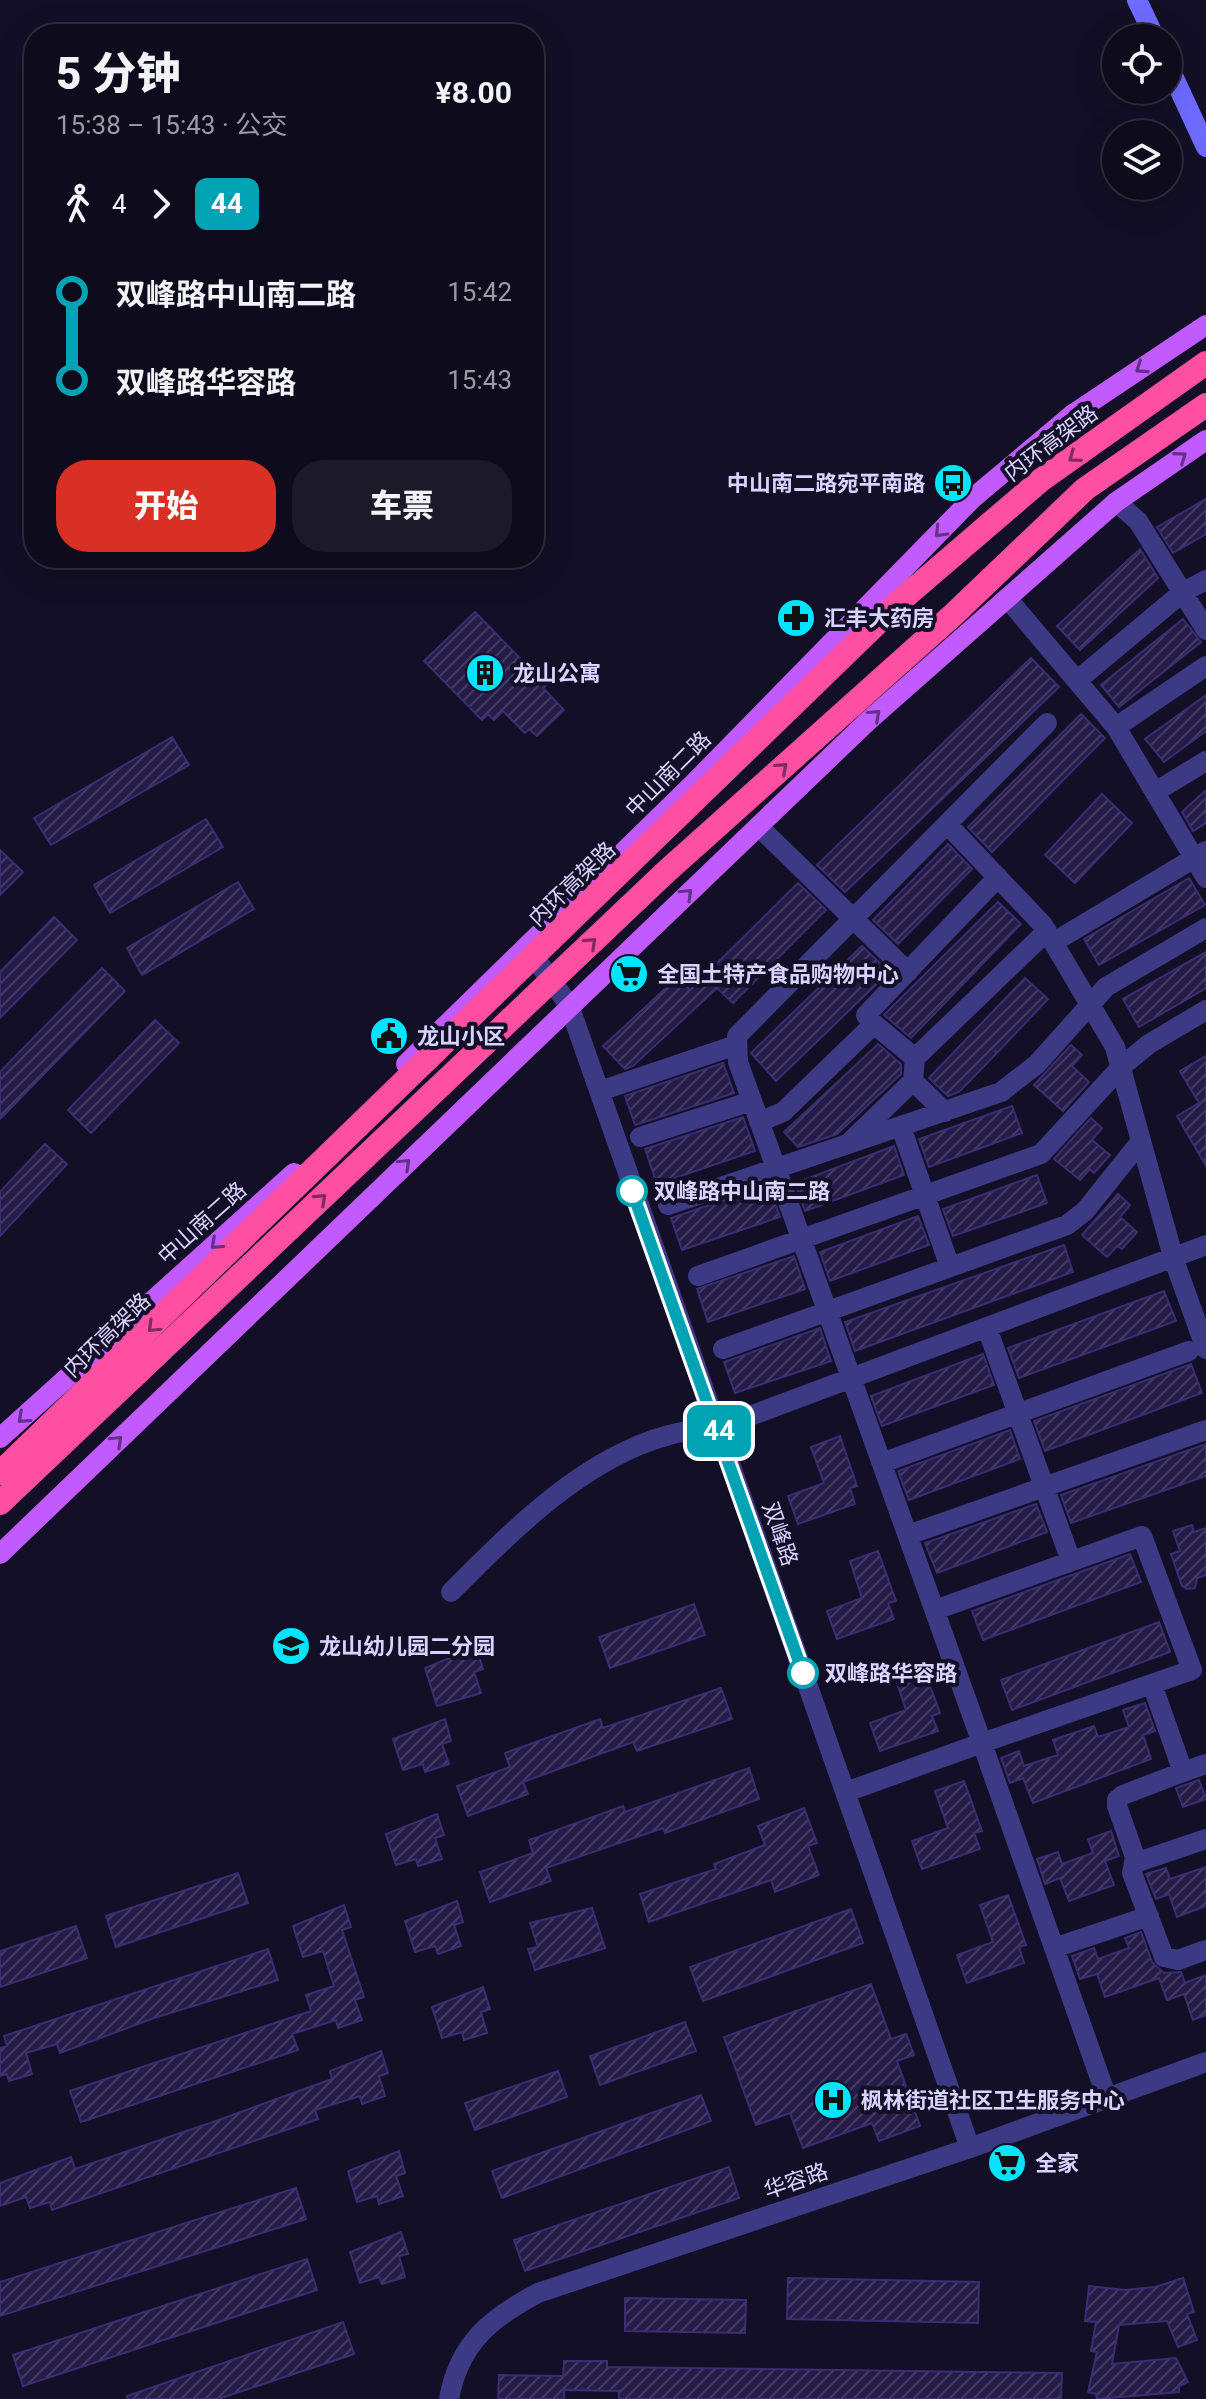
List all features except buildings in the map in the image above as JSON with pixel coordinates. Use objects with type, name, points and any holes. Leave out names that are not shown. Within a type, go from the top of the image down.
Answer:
[{"type":"highway","name":"内环高架路","points":[[0,1473],[900,601],[1041,480],[1206,363]]},
{"type":"highway","points":[[0,1503],[668,870],[953,615],[1085,489],[1206,405]]},
{"type":"main road","points":[[1137,0],[1148,24]]},
{"type":"main road","points":[[1182,95],[1206,147]]},
{"type":"main road","name":"中山南二路","points":[[0,1438],[345,1127],[475,993],[702,775],[973,498],[1073,414],[1206,325]]},
{"type":"main road","points":[[0,1554],[868,721],[1116,502],[1206,440]]},
{"type":"street","points":[[1116,502],[1138,521],[1206,630]]},
{"type":"street","points":[[1079,679],[1183,592],[1206,580]]},
{"type":"street","points":[[1007,598],[1079,679],[1116,727],[1155,792],[1200,854],[1206,878]]},
{"type":"street","points":[[1116,727],[1206,666]]},
{"type":"street","points":[[1047,723],[737,1036],[736,1045],[738,1062],[759,1122],[1107,2098]]},
{"type":"street","points":[[1155,792],[1206,761]]},
{"type":"street","points":[[882,1463],[1198,1350],[1122,1066],[1051,936],[947,824]]},
{"type":"street","points":[[758,826],[908,972]]},
{"type":"street","points":[[846,1146],[913,1081],[915,1058],[1051,936],[1200,854]]},
{"type":"street","points":[[915,1058],[866,1015],[998,877]]},
{"type":"street","points":[[668,1205],[777,1171],[1001,1092],[1037,1064],[1106,987],[1206,928]]},
{"type":"street","name":"双峰路","points":[[526,946],[569,1005],[970,2148]]},
{"type":"street","points":[[698,1276],[1041,1154],[1122,1066],[1149,1044],[1206,1010]]},
{"type":"street","points":[[759,1122],[783,1112],[874,1024]]},
{"type":"street","points":[[600,1091],[736,1045]]},
{"type":"street","points":[[913,1081],[945,1112]]},
{"type":"street","points":[[640,1137],[752,1101]]},
{"type":"street","points":[[901,1127],[950,1267]]},
{"type":"street","points":[[723,1349],[1067,1225],[1085,1211],[1141,1141]]},
{"type":"street","points":[[451,1592],[530,1514],[571,1484],[669,1435],[718,1428],[1174,1260],[1206,1245]]},
{"type":"street","points":[[987,1328],[1071,1561]]},
{"type":"street","points":[[908,1535],[1206,1430]]},
{"type":"street","points":[[846,1792],[1202,1669],[1142,1536],[935,1610]]},
{"type":"street","points":[[1152,1684],[1183,1772]]},
{"type":"street","points":[[1206,1764],[1117,1800],[1135,1857],[1132,1873],[1164,1957],[1178,1960],[1206,1950]]},
{"type":"street","points":[[1135,1857],[1147,1861],[1206,1839]]},
{"type":"street","points":[[1054,1948],[1149,1916]]},
{"type":"street","name":"华容路","points":[[449,2399],[452,2381],[469,2347],[496,2316],[538,2293],[970,2148],[1206,2062]]},
{"type":"bus line","name":"44","points":[[632,1191],[803,1673]]},
{"type":"place","name":"中山南二路宛平南路","points":[[953,483]]},
{"type":"place","name":"汇丰大药房","points":[[796,618]]},
{"type":"place","name":"龙山公寓","points":[[485,673]]},
{"type":"place","name":"全国土特产食品购物中心","points":[[629,974]]},
{"type":"place","name":"龙山小区","points":[[389,1036]]},
{"type":"place","name":"双峰路中山南二路","points":[[632,1191]]},
{"type":"place","name":"龙山幼儿园二分园","points":[[291,1646]]},
{"type":"place","name":"双峰路华容路","points":[[803,1673]]},
{"type":"place","name":"枫林街道社区卫生服务中心","points":[[833,2100]]},
{"type":"place","name":"全家","points":[[1007,2163]]}]
